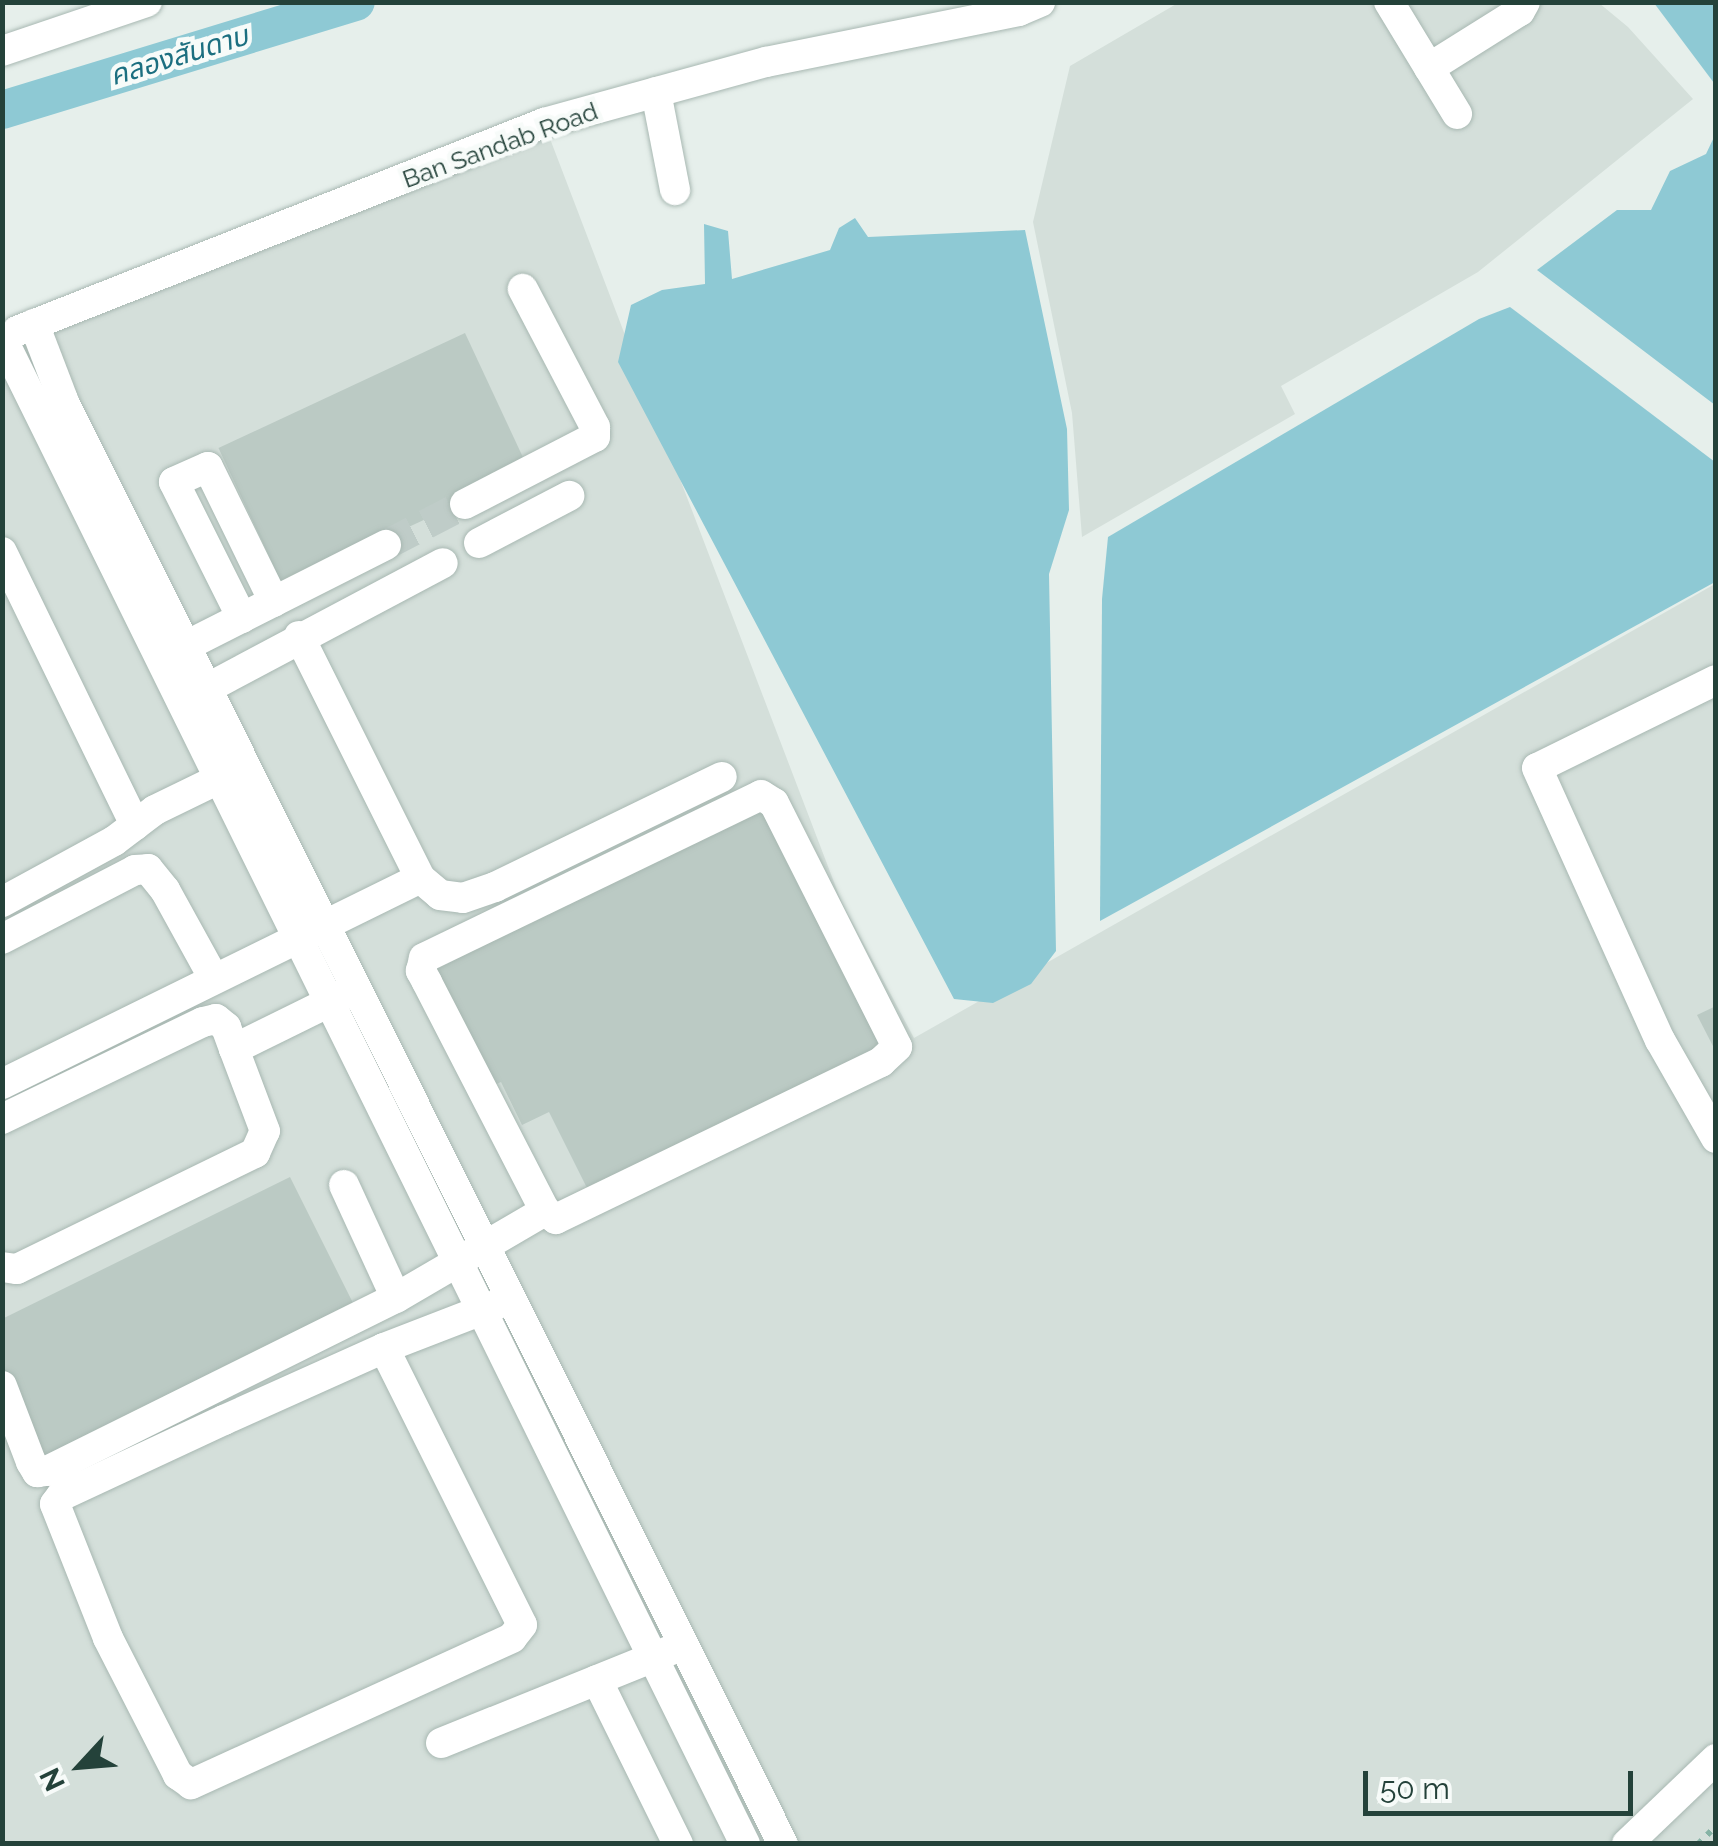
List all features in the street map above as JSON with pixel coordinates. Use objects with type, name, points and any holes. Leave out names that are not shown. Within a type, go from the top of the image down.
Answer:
[{"type":"street","points":[[2,52],[147,2]]},
{"type":"street","name":"Ban Sandab Road","points":[[2,337],[544,124],[766,62],[1018,11],[1040,2]]},
{"type":"street","points":[[1388,2],[1458,114]]},
{"type":"street","points":[[1429,68],[1520,11],[1525,2]]},
{"type":"street","points":[[656,92],[675,190]]},
{"type":"street","points":[[466,504],[595,437],[594,427],[523,289]]},
{"type":"street","points":[[34,324],[172,653]]},
{"type":"street","points":[[2,337],[172,653],[231,772],[322,922],[341,996],[454,1260],[745,1844]]},
{"type":"street","points":[[242,618],[174,482],[208,467],[274,602]]},
{"type":"street","points":[[479,543],[570,496]]},
{"type":"street","points":[[172,653],[386,545]]},
{"type":"street","points":[[2,552],[135,824]]},
{"type":"street","points":[[193,696],[443,563]]},
{"type":"street","points":[[300,636],[420,878],[440,895],[463,898],[495,887],[722,777]]},
{"type":"street","points":[[1716,680],[1538,768],[1660,1040],[1716,1138]]},
{"type":"street","points":[[2,902],[231,772]]},
{"type":"street","points":[[231,772],[295,937],[341,996],[483,1246],[783,1844]]},
{"type":"street","points":[[754,796],[766,797],[774,803],[897,1047],[881,1062],[572,1215],[556,1219],[545,1211],[427,982],[422,971],[424,958],[754,796]]},
{"type":"street","points":[[2,939],[121,877],[148,869],[165,890],[214,977]]},
{"type":"street","points":[[2,1084],[322,922],[420,878]]},
{"type":"street","points":[[234,1049],[341,996]]},
{"type":"street","points":[[2,1119],[216,1019],[226,1026],[264,1131],[255,1153],[17,1269],[2,1267]]},
{"type":"street","points":[[344,1185],[396,1298]]},
{"type":"street","points":[[2,1386],[31,1462],[38,1472],[46,1471],[396,1298],[454,1260],[545,1211]]},
{"type":"street","points":[[384,1348],[522,1625],[512,1638],[191,1784],[185,1781],[108,1638],[55,1504],[61,1496],[384,1348],[510,1298]]},
{"type":"street","points":[[442,1743],[683,1644]]},
{"type":"street","points":[[597,1680],[678,1844]]},
{"type":"street","points":[[1628,1844],[1716,1759]]},
{"type":"path","points":[[1698,1844],[1716,1826]]},
{"type":"shaded area","points":[[1178,3],[1599,3],[1628,27],[1693,99],[1478,272],[1281,386],[1295,414],[1082,537],[1072,413],[1033,222],[1070,66]]},
{"type":"shaded area","points":[[544,123],[842,903],[914,1038],[1715,584],[1715,1843],[3,1844],[3,333]]},
{"type":"water","points":[[1654,3],[1715,3],[1715,88],[1714,83]]},
{"type":"water","points":[[1715,135],[1716,405],[1537,270],[1617,210],[1651,210],[1670,171],[1706,154]]},
{"type":"water","points":[[855,218],[868,237],[1025,230],[1067,429],[1069,510],[1049,574],[1056,951],[1031,984],[993,1003],[954,999],[618,362],[631,305],[662,290],[705,284],[704,224],[728,231],[732,279],[830,250],[839,228]]},
{"type":"water","points":[[1510,307],[1715,462],[1715,582],[1100,921],[1102,599],[1108,537],[1479,319]]},
{"type":"building","points":[[465,333],[529,471],[283,586],[218,448]]},
{"type":"building","points":[[765,803],[888,1047],[591,1196],[549,1112],[522,1125],[501,1082],[485,1089],[427,974]]},
{"type":"building","points":[[1716,1006],[1716,1052],[1697,1015]]},
{"type":"building","points":[[290,1177],[358,1313],[48,1466],[2,1374],[2,1319]]},
{"type":"waterway","name":"คลองสันดาบ","points":[[2,110],[356,2]]},
{"type":"tunnel","points":[[386,545],[465,504]]}]
